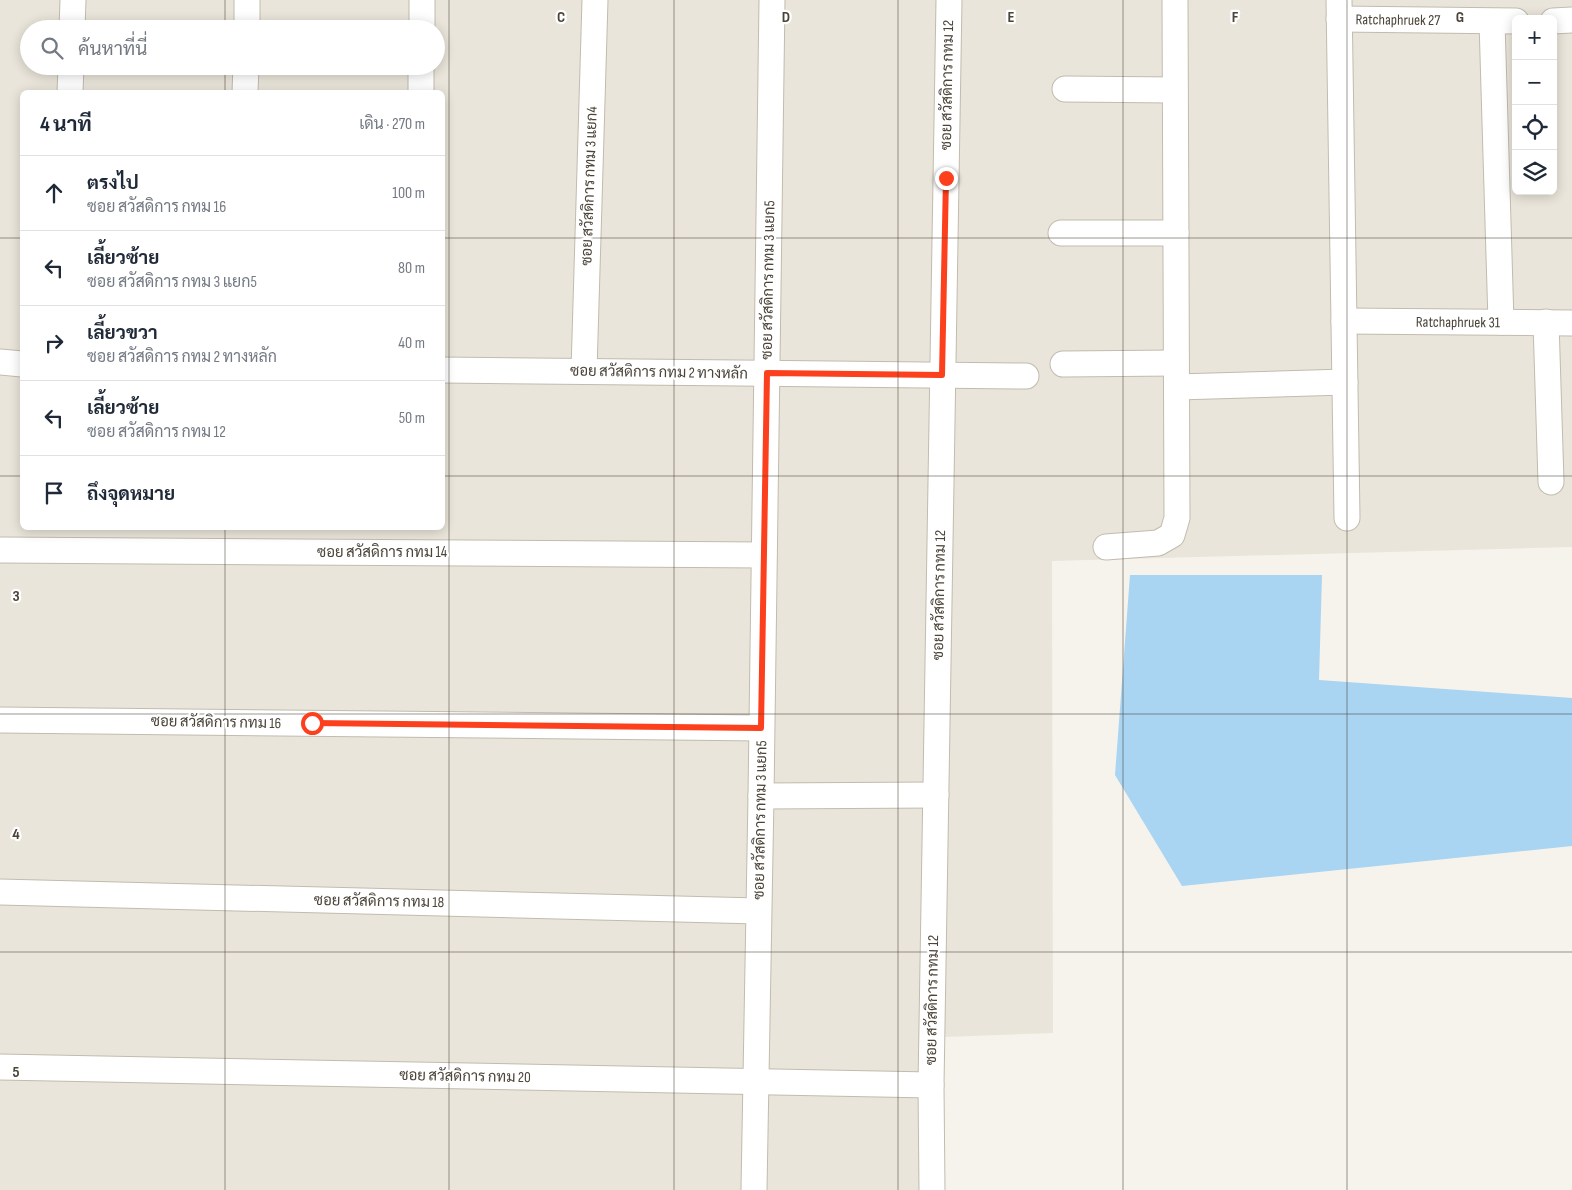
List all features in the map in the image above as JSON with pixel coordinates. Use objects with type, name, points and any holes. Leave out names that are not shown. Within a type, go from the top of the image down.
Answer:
[{"type":"street","points":[[72,20],[73,0]]},
{"type":"street","points":[[246,20],[247,0]]},
{"type":"street","points":[[422,0],[422,20]]},
{"type":"street","name":"ซอย สวัสดิการ กทม 3 แยก4","points":[[584,372],[595,0]]},
{"type":"street","name":"ซอย สวัสดิการ กทม 3 แยก5","points":[[754,1190],[758,911],[762,796],[761,728],[772,0]]},
{"type":"street","name":"ซอย สวัสดิการ กทม 12","points":[[932,1190],[931,1086],[949,0]]},
{"type":"street","points":[[1106,547],[1158,543],[1172,535],[1177,518],[1175,0]]},
{"type":"street","points":[[1339,10],[1347,518]]},
{"type":"street","name":"Ratchaphruek 27","points":[[1339,10],[1504,22]]},
{"type":"street","points":[[1557,21],[1572,20]]},
{"type":"street","points":[[1501,322],[1504,22]]},
{"type":"street","points":[[70,90],[71,75]]},
{"type":"street","points":[[245,90],[246,75]]},
{"type":"street","points":[[421,90],[422,75]]},
{"type":"street","points":[[1064,88],[1175,90]]},
{"type":"street","points":[[1061,233],[1176,233]]},
{"type":"street","name":"Ratchaphruek 31","points":[[1344,320],[1572,323]]},
{"type":"street","points":[[1546,322],[1551,482]]},
{"type":"street","points":[[0,362],[20,364]]},
{"type":"street","points":[[1062,364],[1176,375],[1345,382]]},
{"type":"street","name":"ซอย สวัสดิการ กทม 2 ทางหลัก","points":[[445,370],[1026,376]]},
{"type":"street","name":"ซอย สวัสดิการ กทม 14","points":[[0,550],[764,554]]},
{"type":"street","name":"ซอย สวัสดิการ กทม 16","points":[[0,720],[761,728]]},
{"type":"street","points":[[762,796],[936,796]]},
{"type":"street","name":"ซอย สวัสดิการ กทม 18","points":[[0,892],[758,911]]},
{"type":"street","name":"ซอย สวัสดิการ กทม 20","points":[[0,1067],[931,1086]]},
{"type":"shaded area","points":[[0,0],[1572,0],[1572,547],[1052,561],[1053,1033],[945,1037],[942,1190],[0,1190]]},
{"type":"water","points":[[1130,575],[1322,575],[1319,680],[1572,698],[1572,846],[1182,886],[1115,775]]},
{"type":"route","points":[[312,723],[761,728],[767,373],[942,375],[946,178]]}]
